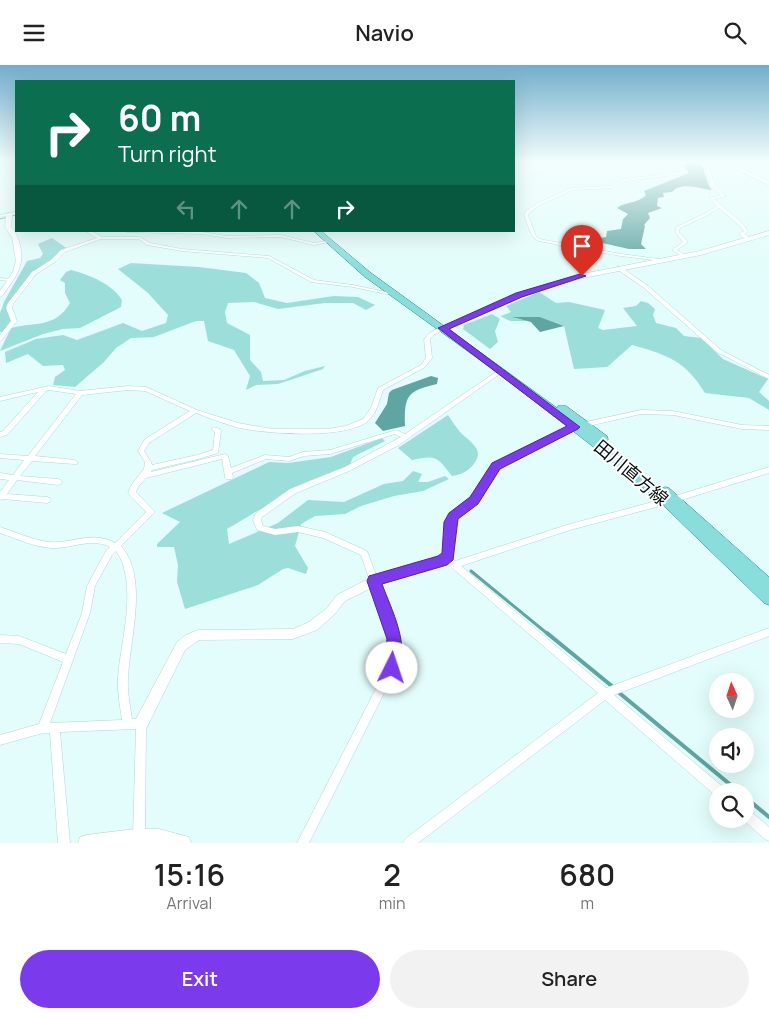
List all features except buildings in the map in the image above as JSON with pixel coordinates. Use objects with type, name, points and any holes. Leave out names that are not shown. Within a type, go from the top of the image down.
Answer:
[{"type":"main road","name":"田川直方線","points":[[318,232],[327,242],[368,275],[445,327],[501,371],[579,425]]},
{"type":"main road","name":"田川直方線","points":[[324,232],[375,274],[579,425],[617,459],[671,500],[769,585]]},
{"type":"main road","name":"田川直方線","points":[[671,500],[769,599]]},
{"type":"main road","points":[[86,843],[138,837],[169,838],[183,843]]},
{"type":"street","points":[[551,198],[539,204],[527,212],[526,215],[534,236],[538,240],[659,260]]},
{"type":"street","points":[[711,198],[740,222],[746,231],[742,234],[749,239]]},
{"type":"street","points":[[683,256],[674,250],[686,242],[678,232],[678,227],[705,215],[719,206]]},
{"type":"street","points":[[0,216],[9,217],[15,214]]},
{"type":"street","points":[[0,295],[20,265],[14,232],[8,227],[9,217]]},
{"type":"street","points":[[89,232],[102,239]]},
{"type":"street","points":[[164,232],[202,233],[227,237],[255,234],[281,236],[314,244],[327,242]]},
{"type":"street","points":[[0,399],[44,389],[98,393],[128,388],[146,389],[195,411],[237,425],[272,431],[327,431],[347,428],[365,419],[374,408],[380,389],[423,366],[429,358],[427,339],[433,333],[445,327],[519,295],[582,276],[683,256],[769,233]]},
{"type":"street","points":[[0,339],[14,321],[10,304],[34,273],[53,261],[63,251],[102,239],[140,238],[149,244],[182,250],[269,257],[313,281],[352,285],[386,293],[394,292]]},
{"type":"street","points":[[618,268],[646,287],[719,351],[769,377]]},
{"type":"street","points":[[0,279],[10,280]]},
{"type":"street","points":[[303,843],[392,668],[394,639],[364,553],[325,535],[298,529],[275,532],[260,528],[257,520],[259,515],[294,491],[347,469],[406,437],[501,371]]},
{"type":"street","points":[[0,435],[5,433],[44,389]]},
{"type":"street","points":[[0,496],[16,478],[80,393]]},
{"type":"street","points":[[43,728],[86,613],[91,586],[109,553],[151,511],[132,493],[135,486],[148,471],[148,462],[141,451],[146,441],[195,411]]},
{"type":"street","points":[[450,559],[451,522],[454,516],[474,501],[496,466],[579,425],[641,412],[672,413],[742,427],[769,428]]},
{"type":"street","points":[[148,468],[216,451],[218,431],[214,429]]},
{"type":"street","points":[[143,476],[225,457],[228,474],[265,457],[289,459],[303,454],[330,452],[396,432],[406,437]]},
{"type":"street","points":[[0,456],[75,462]]},
{"type":"street","points":[[138,837],[141,724],[181,646],[190,639],[198,635],[293,634],[314,626],[331,611],[341,598],[374,581],[671,500],[769,469]]},
{"type":"street","points":[[0,476],[58,482]]},
{"type":"street","points":[[0,496],[47,500]]},
{"type":"street","points":[[0,530],[36,542],[52,545],[104,541],[116,546],[125,557],[132,579],[123,679],[127,724]]},
{"type":"street","points":[[450,559],[710,783]]},
{"type":"street","points":[[409,843],[606,693],[769,631]]},
{"type":"street","points":[[0,639],[19,640],[68,659]]},
{"type":"street","points":[[0,740],[43,728],[141,724]]},
{"type":"street","points":[[55,728],[64,843]]},
{"type":"street","points":[[754,822],[769,835]]},
{"type":"shaded area","points":[[642,198],[658,198],[657,206],[662,208],[648,213],[650,218],[644,225],[641,244],[646,249],[629,249],[589,240],[606,237],[607,231],[621,229],[623,219],[628,214],[617,208]]},
{"type":"shaded area","points":[[52,238],[68,249],[31,273],[9,304],[11,321],[4,332],[0,332],[0,313],[4,302],[27,261],[40,258],[43,254],[38,244]]},
{"type":"shaded area","points":[[131,263],[199,267],[246,273],[259,283],[265,298],[287,303],[334,296],[358,297],[375,305],[366,310],[353,303],[325,303],[278,309],[254,302],[228,303],[225,312],[227,323],[250,335],[250,360],[261,372],[263,381],[284,380],[305,371],[325,366],[323,369],[278,384],[256,385],[246,390],[250,376],[234,350],[208,341],[204,321],[196,321],[154,337],[131,338],[116,348],[104,362],[75,387],[53,385],[55,377],[65,370],[63,365],[43,366],[28,354],[6,363],[5,352],[36,339],[63,335],[77,340],[123,323],[142,331],[166,323],[168,315],[148,293],[118,269]]},
{"type":"shaded area","points":[[71,270],[93,277],[112,289],[122,300],[121,307],[80,328],[63,329],[43,334],[0,351],[11,328],[44,323],[58,317],[64,311],[70,303],[65,293],[65,283],[60,280],[66,272]]},
{"type":"shaded area","points":[[539,292],[556,303],[569,302],[605,310],[598,328],[603,330],[637,326],[623,308],[636,306],[641,301],[648,303],[655,309],[653,315],[656,323],[676,328],[684,336],[701,338],[723,359],[768,379],[759,392],[769,401],[769,410],[749,398],[705,393],[690,373],[674,360],[632,345],[607,367],[574,369],[564,326],[540,317],[515,318],[527,321],[510,321],[501,316],[511,312],[506,306]]},
{"type":"shaded area","points":[[492,314],[500,319],[495,331],[498,342],[490,349],[463,329],[464,325]]},
{"type":"shaded area","points":[[512,317],[540,317],[564,326],[540,332],[531,322]]},
{"type":"shaded area","points":[[431,376],[438,378],[437,384],[414,392],[407,400],[405,426],[383,431],[375,423],[387,404],[389,393],[392,390]]},
{"type":"shaded area","points":[[448,415],[458,430],[478,452],[478,456],[471,467],[463,473],[452,476],[439,461],[431,458],[412,460],[398,448]]},
{"type":"shaded area","points":[[382,438],[385,441],[353,457],[350,465],[306,482],[227,529],[229,544],[278,523],[308,500],[344,502],[384,484],[403,481],[413,471],[422,474],[418,482],[428,482],[445,476],[449,479],[423,491],[394,496],[361,506],[345,514],[315,516],[301,524],[295,546],[308,568],[306,574],[288,568],[283,569],[258,585],[185,609],[177,582],[178,565],[174,547],[157,547],[157,544],[180,522],[162,513],[269,462],[288,463],[331,457]]},
{"type":"waterway","points":[[0,219],[15,215]]},
{"type":"waterway","points":[[471,571],[549,635]]},
{"type":"waterway","points":[[547,633],[613,687]]},
{"type":"waterway","points":[[617,691],[728,783]]},
{"type":"waterway","points":[[754,804],[769,817]]},
{"type":"route","points":[[392,668],[394,639],[374,581],[442,561],[448,556],[451,522],[454,516],[474,501],[496,466],[574,427],[442,328],[519,295],[582,276]]}]
